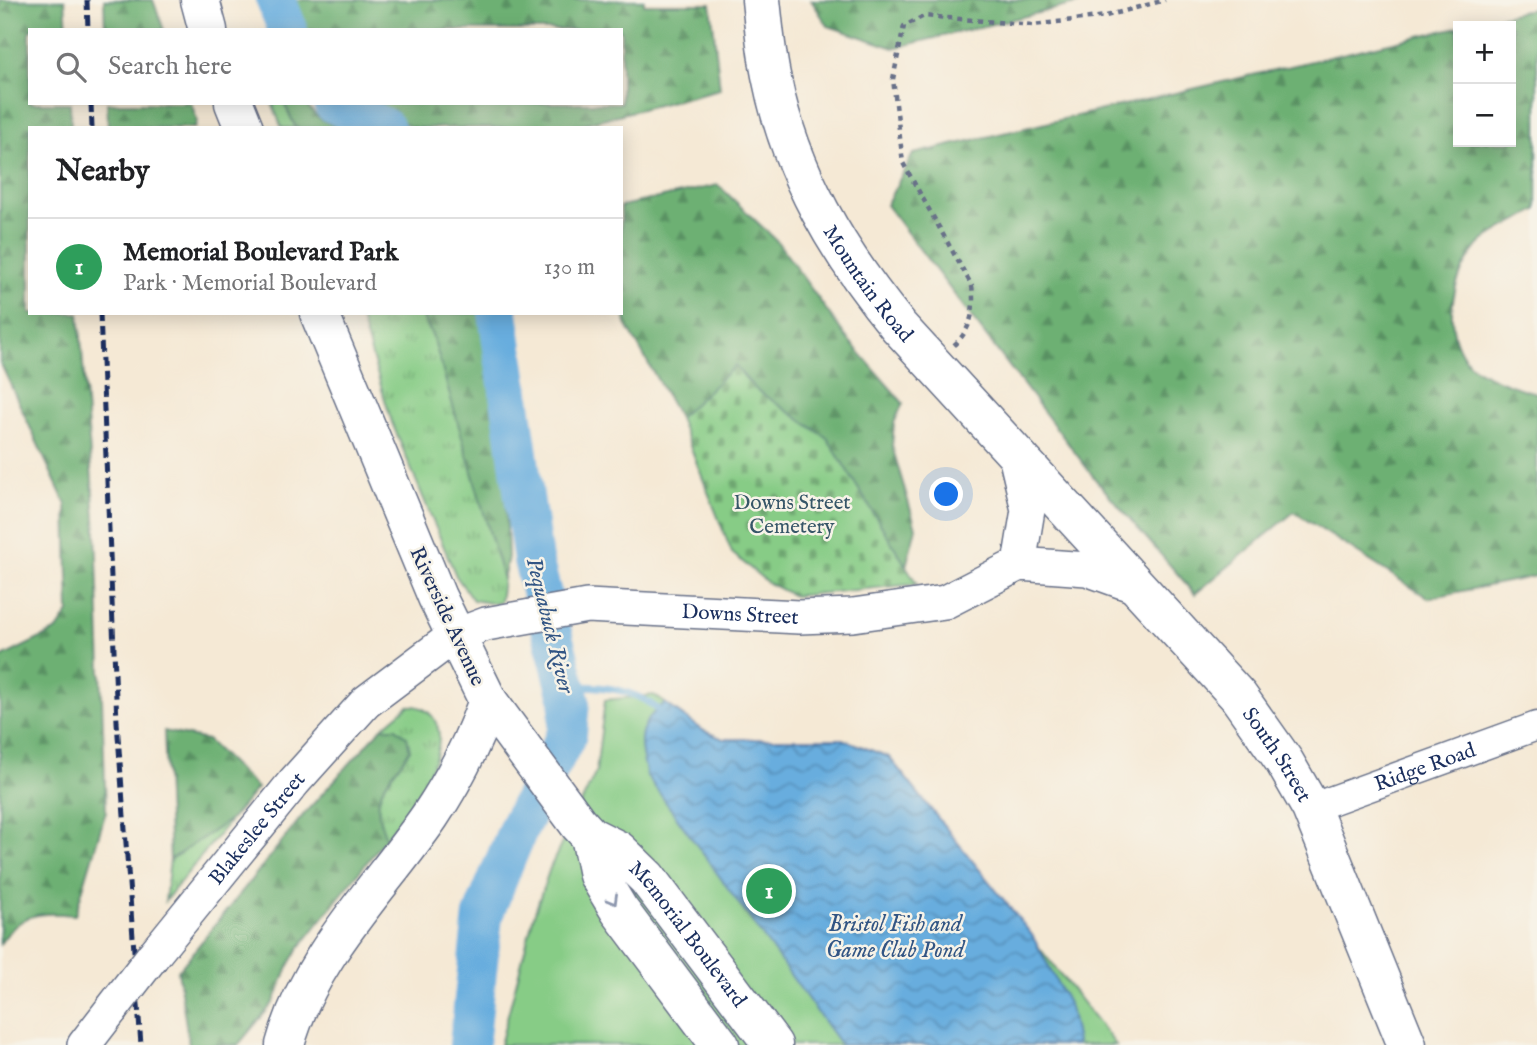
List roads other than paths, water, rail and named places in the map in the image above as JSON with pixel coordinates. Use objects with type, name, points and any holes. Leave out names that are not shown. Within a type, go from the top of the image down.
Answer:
[{"type":"main road","points":[[200,0],[207,28]]},
{"type":"main road","name":"Mountain Road","points":[[761,0],[772,81],[799,170],[828,230],[859,279],[932,365],[1070,514]]},
{"type":"main road","points":[[235,105],[243,126]]},
{"type":"main road","name":"Riverside Avenue","points":[[285,1045],[302,996],[324,959],[429,817],[465,761],[488,702],[454,636],[320,315]]},
{"type":"main road","name":"South Street","points":[[1070,514],[1238,696],[1284,761],[1311,808],[1407,1045]]},
{"type":"main road","name":"Memorial Boulevard","points":[[488,702],[584,830],[598,875],[618,910],[720,1045]]},
{"type":"main road","name":"Memorial Boulevard","points":[[584,830],[618,850],[647,878],[773,1045]]},
{"type":"street","points":[[1016,455],[1028,510],[1019,564],[1087,569],[1137,587]]},
{"type":"street","name":"Downs Street","points":[[454,636],[507,619],[587,606],[799,617],[853,615],[945,602],[1019,564]]},
{"type":"street","name":"Blakeslee Street","points":[[84,1045],[152,957],[336,733],[366,702],[454,636]]},
{"type":"street","name":"Ridge Road","points":[[1311,808],[1537,726]]},
{"type":"water","name":"Bristol Fish and Game Club Pond","points":[[665,703],[704,731],[723,739],[842,739],[889,757],[1032,935],[1070,1007],[1077,1042],[1075,1045],[841,1045],[647,776],[641,736],[648,719]]},
{"type":"waterway","name":"Pequabuck River","points":[[276,0],[287,28]]},
{"type":"waterway","name":"Pequabuck River","points":[[337,105],[381,126]]},
{"type":"waterway","name":"Pequabuck River","points":[[469,1045],[483,915],[518,829],[567,734],[570,701],[533,560],[498,315]]},
{"type":"waterway","points":[[567,687],[592,686],[618,690],[643,699],[663,715]]},
{"type":"railway","points":[[87,0],[88,28]]},
{"type":"railway","points":[[91,105],[92,126]]},
{"type":"railway","points":[[100,315],[117,722],[141,1045]]},
{"type":"place","name":"Memorial Boulevard Park","points":[[769,891]]},
{"type":"park label","name":"Downs Street Cemetery","points":[[792,514]]}]
